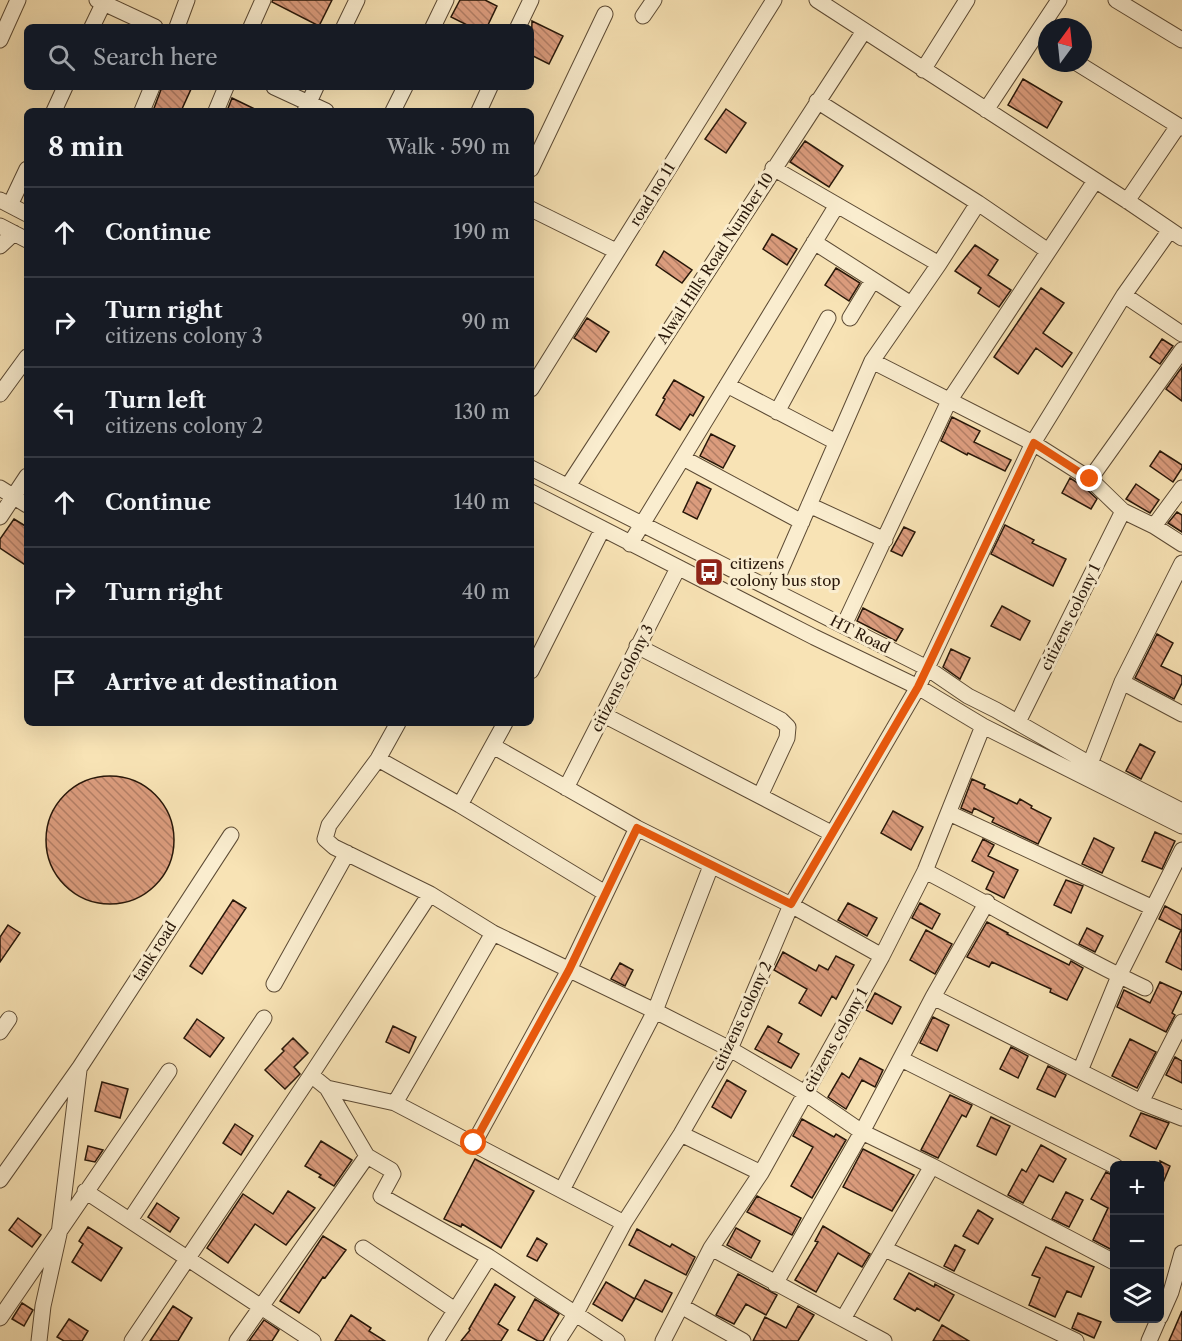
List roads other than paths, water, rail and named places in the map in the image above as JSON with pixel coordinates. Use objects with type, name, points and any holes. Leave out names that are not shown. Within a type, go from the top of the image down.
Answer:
[{"type":"street","points":[[0,40],[18,0]]},
{"type":"street","points":[[178,24],[187,0]]},
{"type":"street","points":[[252,24],[263,0]]},
{"type":"street","points":[[345,24],[357,0]]},
{"type":"street","points":[[434,24],[446,0]]},
{"type":"street","points":[[520,24],[531,0]]},
{"type":"street","points":[[643,16],[654,0]]},
{"type":"street","points":[[817,0],[1176,234]]},
{"type":"street","points":[[923,70],[967,0]]},
{"type":"street","points":[[1051,18],[1059,0]]},
{"type":"street","points":[[1116,0],[1182,40]]},
{"type":"street","points":[[93,24],[102,1],[149,24]]},
{"type":"street","name":"road no 11","points":[[534,384],[771,1]]},
{"type":"street","points":[[534,163],[605,14]]},
{"type":"street","name":"Alwal Hills Road Number 10","points":[[568,486],[864,31]]},
{"type":"street","points":[[986,110],[1038,44]]},
{"type":"street","points":[[1091,72],[1180,127],[1128,201]]},
{"type":"street","points":[[55,108],[64,90]]},
{"type":"street","points":[[143,108],[151,90]]},
{"type":"street","points":[[217,108],[225,90]]},
{"type":"street","points":[[279,90],[307,107],[315,90]]},
{"type":"street","points":[[394,108],[404,90]]},
{"type":"street","points":[[480,108],[489,90]]},
{"type":"street","points":[[817,101],[978,203],[1048,251]]},
{"type":"street","points":[[773,168],[939,264]]},
{"type":"street","points":[[24,174],[5,202],[24,212]]},
{"type":"street","points":[[844,625],[949,401],[1095,181]]},
{"type":"street","points":[[772,590],[872,361],[978,203]]},
{"type":"street","points":[[630,544],[837,205]]},
{"type":"street","points":[[534,210],[616,250]]},
{"type":"street","points":[[0,226],[21,237]]},
{"type":"street","name":"citizens colony 2","points":[[558,1341],[576,1313],[624,1223],[681,1134],[730,1049],[791,904],[918,687],[1034,443],[1124,295],[1176,234]]},
{"type":"street","points":[[0,246],[21,237]]},
{"type":"street","points":[[814,242],[911,304]]},
{"type":"street","points":[[850,318],[873,280]]},
{"type":"street","points":[[1124,295],[1182,334]]},
{"type":"street","points":[[777,412],[828,318]]},
{"type":"street","points":[[1090,479],[1182,350]]},
{"type":"street","points":[[0,394],[24,361]]},
{"type":"street","points":[[872,361],[1034,443],[1090,479],[1123,512],[1154,526],[1182,544]]},
{"type":"street","points":[[727,386],[836,442]]},
{"type":"street","points":[[683,458],[802,522]]},
{"type":"street","name":"HT Road","points":[[534,469],[927,668],[968,696],[1090,764],[1182,811]]},
{"type":"street","points":[[0,517],[7,492],[24,478]]},
{"type":"street","points":[[1154,526],[1182,488]]},
{"type":"street","points":[[7,492],[24,503]]},
{"type":"street","name":"HT Road","points":[[534,493],[602,530],[918,687],[983,726],[1182,826]]},
{"type":"street","points":[[809,505],[885,540]]},
{"type":"street","name":"citizens colony 1","points":[[1018,722],[1123,512]]},
{"type":"street","points":[[534,665],[602,530]]},
{"type":"street","points":[[1090,764],[1122,682],[1182,563]]},
{"type":"street","name":"citizens colony 3","points":[[566,788],[678,568]]},
{"type":"street","points":[[638,645],[781,720],[788,727],[788,738],[760,796]]},
{"type":"street","points":[[1122,682],[1181,711]]},
{"type":"street","points":[[604,715],[831,833]]},
{"type":"street","points":[[396,726],[378,759],[329,825],[325,839],[334,847],[430,894],[494,933],[730,1049],[805,1094],[862,1132],[1110,1259]]},
{"type":"street","points":[[460,805],[503,726]]},
{"type":"street","name":"citizens colony 1","points":[[663,1341],[711,1248],[761,1173],[882,956],[925,871],[983,726]]},
{"type":"street","points":[[493,746],[637,828],[791,904],[882,956]]},
{"type":"street","points":[[378,759],[605,892]]},
{"type":"street","points":[[949,813],[1151,907]]},
{"type":"street","points":[[474,1143],[569,970],[637,828]]},
{"type":"street","name":"tank road","points":[[80,1067],[91,1046],[231,835]]},
{"type":"street","points":[[1080,1071],[1119,976],[1151,907],[1182,850]]},
{"type":"street","points":[[274,984],[347,853]]},
{"type":"street","points":[[562,1190],[655,1011],[711,866]]},
{"type":"street","points":[[925,871],[1145,988]]},
{"type":"street","points":[[132,1341],[430,894]]},
{"type":"street","points":[[775,1284],[862,1132],[933,997],[987,902]]},
{"type":"street","points":[[395,1103],[494,933]]},
{"type":"street","points":[[933,997],[1141,1102],[1182,1118]]},
{"type":"street","points":[[130,1220],[264,1018]]},
{"type":"street","points":[[0,1032],[9,1019]]},
{"type":"street","points":[[1141,1102],[1182,1022]]},
{"type":"street","points":[[901,1059],[1110,1164]]},
{"type":"street","points":[[0,1180],[80,1067]]},
{"type":"street","points":[[39,1341],[43,1306],[59,1234],[80,1067]]},
{"type":"street","points":[[0,1318],[170,1071]]},
{"type":"street","points":[[311,1075],[327,1088],[367,1156],[391,1170],[393,1174],[381,1196],[489,1257],[617,1341]]},
{"type":"street","points":[[327,1088],[395,1103],[624,1223]]},
{"type":"street","points":[[681,1134],[761,1173]]},
{"type":"street","points":[[237,1341],[367,1156]]},
{"type":"street","points":[[843,1319],[932,1166]]},
{"type":"street","points":[[86,1191],[313,1341]]},
{"type":"street","points":[[363,1248],[455,1310]]},
{"type":"street","points":[[711,1248],[843,1319],[863,1336],[884,1341]]},
{"type":"street","points":[[885,1249],[1076,1341]]},
{"type":"street","points":[[436,1341],[489,1257]]},
{"type":"street","points":[[1165,1289],[1181,1260]]},
{"type":"street","points":[[681,1306],[743,1341]]},
{"type":"street","points":[[1149,1341],[1157,1323]]},
{"type":"place","name":"citizens colony bus stop","points":[[709,572]]}]
